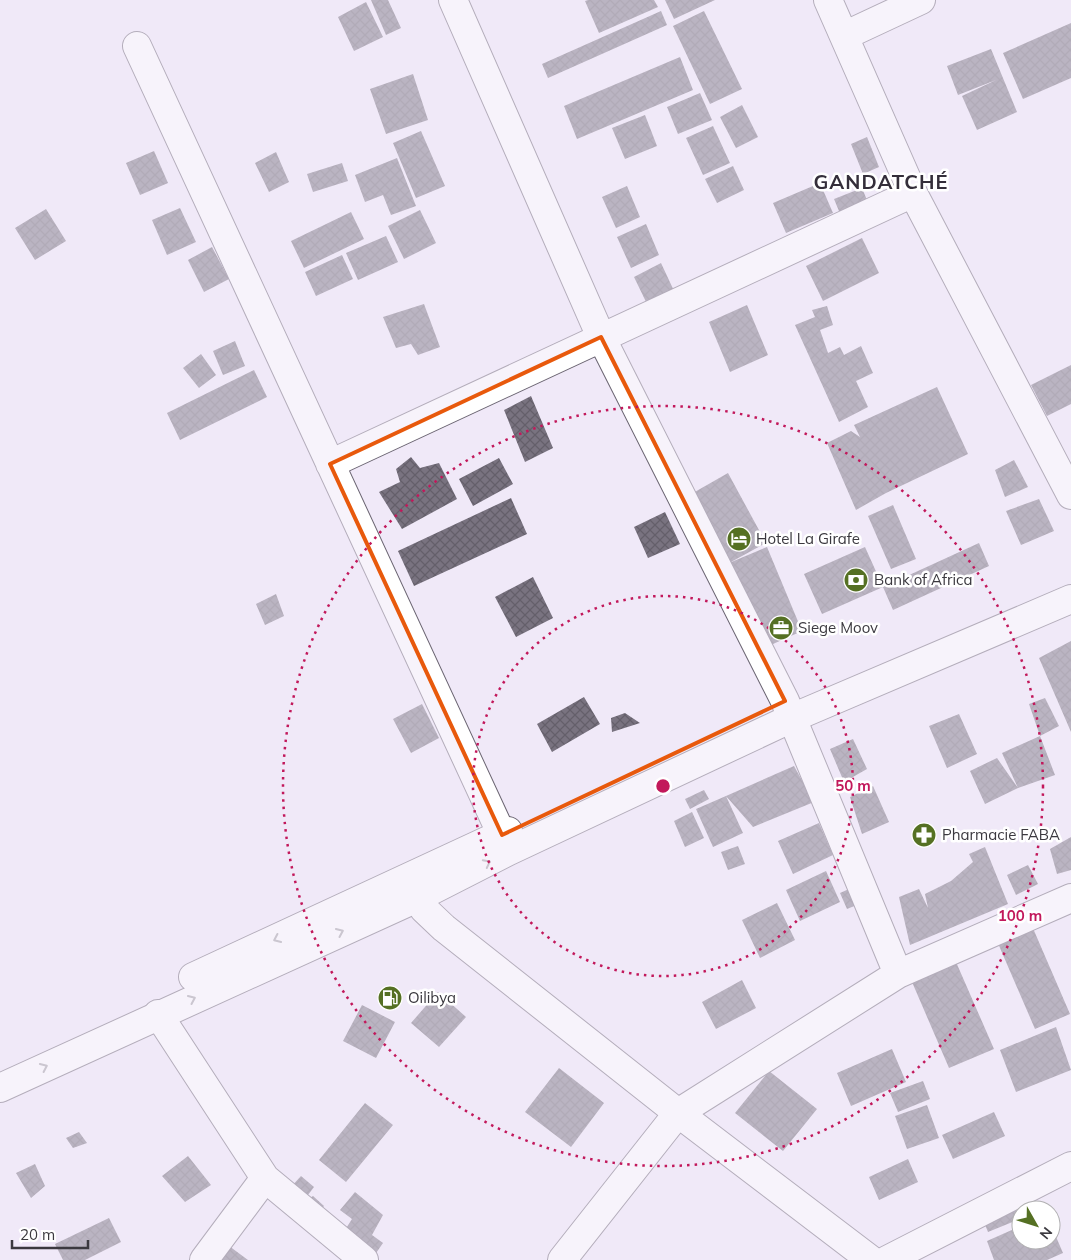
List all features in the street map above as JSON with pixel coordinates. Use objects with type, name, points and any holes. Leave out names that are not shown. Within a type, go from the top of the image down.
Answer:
[{"type":"street","points":[[453,0],[601,337],[788,710],[898,974]]},
{"type":"street","points":[[828,0],[913,193],[1071,495]]},
{"type":"street","points":[[844,36],[921,0]]},
{"type":"street","points":[[137,46],[502,834]]},
{"type":"street","points":[[330,464],[913,193]]},
{"type":"street","points":[[0,1088],[158,1014],[411,889],[502,834],[788,710],[1071,580]]},
{"type":"street","points":[[0,1066],[411,889],[509,852],[788,710],[1071,599]]},
{"type":"street","points":[[411,889],[424,909],[444,928],[678,1113],[871,1260]]},
{"type":"street","points":[[562,1260],[678,1113],[898,974],[1071,898]]},
{"type":"street","points":[[158,1014],[265,1178],[364,1260]]},
{"type":"street","points":[[887,1260],[1071,1166]]},
{"type":"street","points":[[204,1260],[265,1178]]},
{"type":"highlighted area","points":[[601,337],[785,701],[502,835],[330,464]]},
{"type":"building","points":[[371,0],[388,0],[401,28],[386,35]]},
{"type":"building","points":[[654,0],[658,7],[599,33],[585,1]]},
{"type":"building","points":[[665,0],[715,0],[674,19]]},
{"type":"building","points":[[366,2],[383,37],[354,51],[338,17]]},
{"type":"building","points":[[661,11],[667,25],[548,78],[542,64]]},
{"type":"building","points":[[704,11],[742,89],[710,104],[673,26]]},
{"type":"building","points":[[1071,23],[1071,78],[1023,99],[1003,53]]},
{"type":"building","points":[[991,49],[1017,112],[977,130],[962,96],[996,80],[958,95],[947,66]]},
{"type":"building","points":[[680,57],[693,90],[577,139],[564,106]]},
{"type":"building","points":[[413,74],[428,120],[386,134],[370,89]]},
{"type":"building","points":[[700,93],[712,120],[678,134],[667,107]]},
{"type":"building","points":[[742,105],[758,137],[736,148],[720,117]]},
{"type":"building","points":[[645,115],[657,146],[625,159],[612,128]]},
{"type":"building","points":[[713,126],[730,163],[703,175],[686,138]]},
{"type":"building","points":[[421,131],[445,186],[416,198],[393,143]]},
{"type":"building","points":[[867,137],[879,167],[863,174],[851,144]]},
{"type":"building","points":[[154,151],[168,183],[140,195],[126,163]]},
{"type":"building","points":[[276,152],[289,182],[269,192],[255,163]]},
{"type":"building","points":[[397,158],[416,206],[391,215],[383,195],[365,202],[355,175]]},
{"type":"building","points":[[342,163],[348,181],[313,192],[307,174]]},
{"type":"building","points":[[733,166],[744,190],[717,203],[705,179]]},
{"type":"building","points":[[820,183],[833,213],[786,233],[773,203]]},
{"type":"building","points":[[627,186],[640,217],[616,228],[602,197]]},
{"type":"building","points":[[862,188],[869,205],[841,216],[834,199]]},
{"type":"building","points":[[180,208],[196,242],[167,255],[152,220]]},
{"type":"building","points":[[46,209],[66,241],[35,260],[15,228]]},
{"type":"building","points":[[420,210],[436,243],[404,259],[388,226]]},
{"type":"building","points":[[351,212],[364,239],[304,268],[291,241]]},
{"type":"building","points":[[646,224],[659,255],[631,268],[617,237]]},
{"type":"building","points":[[386,236],[398,262],[358,280],[346,253]]},
{"type":"building","points":[[862,238],[879,273],[823,301],[806,266]]},
{"type":"building","points":[[212,247],[229,279],[204,292],[188,260]]},
{"type":"building","points":[[342,255],[353,279],[316,296],[305,272]]},
{"type":"building","points":[[661,263],[675,293],[648,306],[634,277]]},
{"type":"building","points":[[424,304],[440,347],[418,355],[411,344],[396,348],[383,317]]},
{"type":"building","points":[[747,305],[768,355],[730,372],[709,322]]},
{"type":"building","points":[[827,306],[833,325],[820,330],[828,353],[840,347],[844,355],[861,346],[873,373],[856,381],[868,407],[839,422],[795,325],[815,317],[812,310]]},
{"type":"building","points":[[235,341],[245,366],[223,375],[213,351]]},
{"type":"building","points":[[201,354],[216,375],[199,388],[183,368]]},
{"type":"building","points":[[1071,365],[1071,404],[1047,416],[1031,385]]},
{"type":"building","points":[[254,370],[267,397],[180,440],[167,413]]},
{"type":"building","points":[[937,387],[968,454],[886,493],[856,510],[827,443],[851,431],[860,437],[854,425]]},
{"type":"building","points":[[531,396],[553,448],[525,462],[504,410]]},
{"type":"building","points":[[411,457],[420,468],[439,463],[457,499],[402,529],[379,492],[400,482],[396,469]]},
{"type":"building","points":[[499,458],[513,484],[473,506],[459,479]]},
{"type":"building","points":[[1014,460],[1028,487],[1005,497],[995,470]]},
{"type":"building","points":[[728,473],[766,543],[731,562],[693,493]]},
{"type":"building","points":[[511,498],[527,534],[414,586],[398,551]]},
{"type":"building","points":[[1039,499],[1054,531],[1021,545],[1006,511]]},
{"type":"building","points":[[893,505],[916,559],[891,569],[868,516]]},
{"type":"building","points":[[665,512],[680,544],[648,558],[634,527]]},
{"type":"building","points":[[979,543],[989,566],[893,610],[883,587]]},
{"type":"building","points":[[767,547],[802,631],[764,648],[729,563]]},
{"type":"building","points":[[865,547],[883,587],[822,614],[804,574]]},
{"type":"building","points":[[533,577],[553,618],[516,637],[495,597]]},
{"type":"building","points":[[276,594],[284,616],[265,625],[256,604]]},
{"type":"building","points":[[1071,641],[1071,732],[1039,658]]},
{"type":"building","points":[[584,697],[600,724],[552,752],[537,724]]},
{"type":"building","points":[[1045,698],[1059,726],[1040,736],[1029,704]]},
{"type":"building","points":[[422,704],[439,738],[411,753],[393,719]]},
{"type":"building","points":[[625,713],[640,723],[612,732],[611,718]]},
{"type":"building","points":[[959,714],[977,754],[947,768],[929,726]]},
{"type":"building","points":[[1040,736],[1055,775],[1018,788],[1002,753]]},
{"type":"building","points":[[853,739],[867,769],[844,782],[830,749]]},
{"type":"building","points":[[997,758],[1018,788],[985,804],[970,771]]},
{"type":"building","points":[[794,766],[814,802],[753,827],[726,796]]},
{"type":"building","points":[[873,786],[889,822],[862,834],[850,797]]},
{"type":"building","points":[[704,790],[709,799],[690,809],[685,799]]},
{"type":"building","points":[[726,796],[743,833],[713,847],[696,809]]},
{"type":"building","points":[[692,812],[704,838],[685,847],[674,821]]},
{"type":"building","points":[[819,823],[833,855],[793,874],[778,841]]},
{"type":"building","points":[[1071,837],[1071,870],[1057,874],[1050,849]]},
{"type":"building","points":[[738,846],[745,864],[728,870],[721,852]]},
{"type":"building","points":[[985,847],[1008,904],[910,945],[899,897],[919,889],[928,908],[925,894],[951,881],[973,862],[969,854]]},
{"type":"building","points":[[1028,865],[1038,884],[1016,895],[1007,875]]},
{"type":"building","points":[[826,871],[840,902],[800,921],[786,890]]},
{"type":"building","points":[[858,885],[864,902],[847,909],[840,893]]},
{"type":"building","points":[[777,903],[795,940],[760,958],[742,920]]},
{"type":"building","points":[[1032,926],[1070,1014],[1035,1029],[997,941]]},
{"type":"building","points":[[956,962],[994,1049],[949,1068],[912,982]]},
{"type":"building","points":[[742,980],[756,1008],[716,1029],[702,1002]]},
{"type":"building","points":[[438,992],[466,1017],[439,1047],[411,1023]]},
{"type":"building","points":[[362,1005],[395,1022],[376,1058],[343,1041]]},
{"type":"building","points":[[1056,1027],[1071,1070],[1016,1092],[1000,1050]]},
{"type":"building","points":[[892,1049],[906,1082],[851,1106],[837,1073]]},
{"type":"building","points":[[559,1068],[604,1103],[571,1147],[525,1112]]},
{"type":"building","points":[[769,1071],[817,1109],[783,1151],[735,1113]]},
{"type":"building","points":[[923,1081],[930,1099],[898,1112],[890,1093]]},
{"type":"building","points":[[365,1103],[393,1125],[346,1182],[319,1160]]},
{"type":"building","points":[[927,1105],[939,1138],[907,1149],[895,1116]]},
{"type":"building","points":[[994,1112],[1005,1136],[953,1159],[942,1135]]},
{"type":"building","points":[[79,1132],[87,1143],[73,1148],[66,1138]]},
{"type":"building","points":[[188,1156],[211,1185],[185,1202],[162,1176]]},
{"type":"building","points":[[908,1159],[918,1182],[879,1200],[869,1177]]},
{"type":"building","points":[[35,1164],[45,1186],[31,1198],[16,1173]]},
{"type":"building","points":[[301,1176],[314,1187],[302,1203],[290,1188]]},
{"type":"building","points":[[355,1192],[383,1215],[372,1235],[383,1243],[374,1256],[343,1233],[352,1219],[340,1210]]},
{"type":"building","points":[[313,1196],[324,1206],[315,1215],[302,1203]]},
{"type":"building","points":[[1011,1202],[1011,1223],[988,1232],[981,1215]]},
{"type":"building","points":[[109,1218],[121,1242],[85,1260],[63,1260],[55,1244]]},
{"type":"building","points":[[1011,1230],[1011,1250],[1061,1250],[1061,1248],[1063,1253],[1047,1260],[994,1260],[987,1241]]},
{"type":"building","points":[[225,1243],[248,1260],[212,1260]]},
{"type":"place","name":"Hotel La Girafe","points":[[739,539]]},
{"type":"place","name":"Bank of Africa","points":[[856,580]]},
{"type":"place","name":"Siege Moov","points":[[781,628]]},
{"type":"place","name":"Pharmacie FABA","points":[[924,835]]},
{"type":"place","name":"Oilibya","points":[[390,998]]},
{"type":"district","name":"GANDATCHÉ","points":[[881,182]]}]
